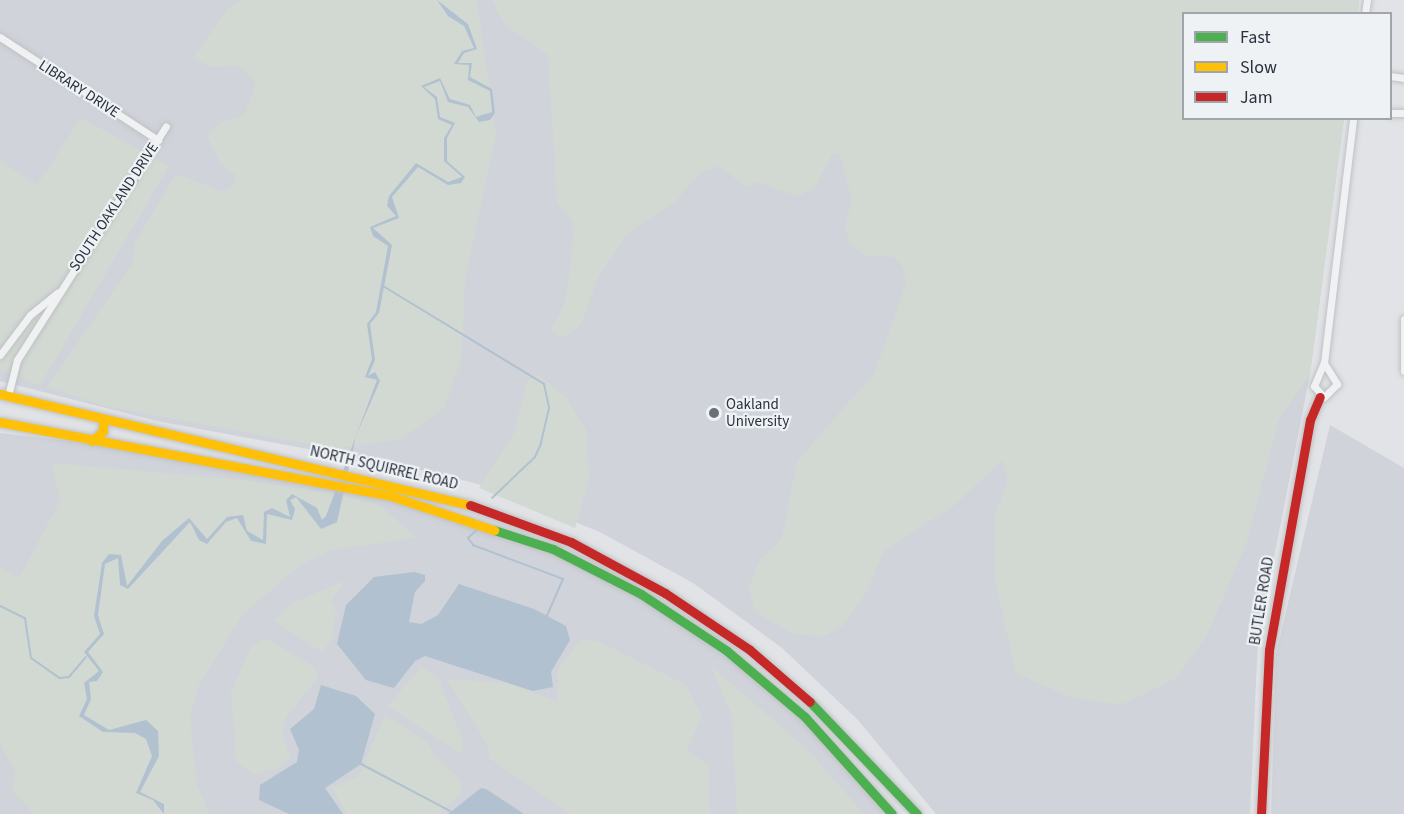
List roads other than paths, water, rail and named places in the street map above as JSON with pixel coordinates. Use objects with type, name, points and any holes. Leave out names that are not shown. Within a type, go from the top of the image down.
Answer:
[{"type":"main road","name":"NORTH SQUIRREL ROAD","points":[[3,395],[103,420],[441,494],[533,526],[675,598],[806,697],[917,814]]},
{"type":"main road","name":"BUTLER ROAD","points":[[1261,814],[1269,650],[1310,420],[1320,397]]},
{"type":"main road","points":[[92,441],[103,431],[103,420]]},
{"type":"main road","name":"NORTH SQUIRREL ROAD","points":[[0,422],[364,490],[498,527],[598,570],[667,610],[788,701],[892,814]]},
{"type":"street","name":"LIBRARY DRIVE","points":[[0,38],[158,140]]},
{"type":"street","name":"BUTLER ROAD","points":[[1324,363],[1337,384],[1333,394],[1320,397],[1314,386],[1324,363],[1353,120]]},
{"type":"street","name":"SOUTH OAKLAND DRIVE","points":[[3,395],[17,360],[166,126]]},
{"type":"street","name":"SOUTH OAKLAND DRIVE","points":[[0,355],[30,315],[62,288]]},
{"type":"street","points":[[1404,319],[1404,371]]},
{"type":"water","points":[[437,0],[468,24],[477,49],[464,53],[458,63],[472,63],[470,77],[492,89],[495,113],[490,120],[479,122],[468,107],[448,102],[440,81],[424,87],[437,97],[440,117],[455,123],[447,138],[447,161],[465,177],[461,183],[448,185],[418,167],[392,197],[399,218],[373,228],[392,245],[379,313],[370,324],[375,360],[368,376],[375,372],[380,381],[356,436],[377,380],[365,377],[372,359],[367,324],[376,312],[388,246],[373,236],[370,227],[396,216],[387,206],[389,196],[416,163],[448,182],[462,177],[444,161],[444,138],[452,125],[438,119],[435,99],[421,86],[440,78],[450,99],[470,105],[476,117],[492,112],[490,91],[468,80],[469,65],[454,64],[462,51],[474,48],[464,26],[448,16]]},
{"type":"water","points":[[356,436],[337,522],[321,529],[296,497],[290,500],[295,509],[292,520],[267,514],[266,544],[251,541],[237,518],[226,522],[207,544],[199,540],[190,522],[128,589],[120,585],[118,558],[105,564],[98,615],[104,634],[88,652],[103,672],[97,681],[89,682],[91,699],[84,715],[109,730],[146,720],[158,731],[159,756],[140,792],[164,804],[164,814],[153,800],[136,793],[152,756],[146,739],[135,733],[103,732],[79,716],[87,699],[84,683],[99,671],[84,652],[100,634],[94,616],[102,563],[109,554],[121,555],[127,586],[162,541],[189,518],[207,539],[227,517],[243,515],[247,531],[263,540],[264,512],[272,508],[290,517],[286,500],[292,494],[317,508],[322,520],[326,516]]},
{"type":"water","points":[[414,572],[425,575],[425,581],[415,592],[409,622],[421,624],[438,615],[459,584],[534,609],[566,626],[570,640],[551,672],[553,687],[533,691],[425,656],[415,661],[394,688],[366,680],[337,644],[346,605],[374,577]]},
{"type":"water","points":[[321,685],[356,696],[375,714],[361,764],[325,788],[343,814],[289,814],[259,800],[260,785],[297,762],[299,750],[290,729],[314,709]]},
{"type":"water","points":[[481,788],[486,789],[524,814],[448,814]]},
{"type":"waterway","points":[[383,286],[544,384],[549,408],[541,444],[535,457],[492,498]]},
{"type":"waterway","points":[[479,528],[468,538],[473,545],[563,579],[546,618]]},
{"type":"waterway","points":[[0,606],[25,618],[31,658],[60,678],[69,677],[86,657]]},
{"type":"waterway","points":[[361,764],[450,811]]},
{"type":"place","name":"Oakland University","points":[[714,413]]}]
